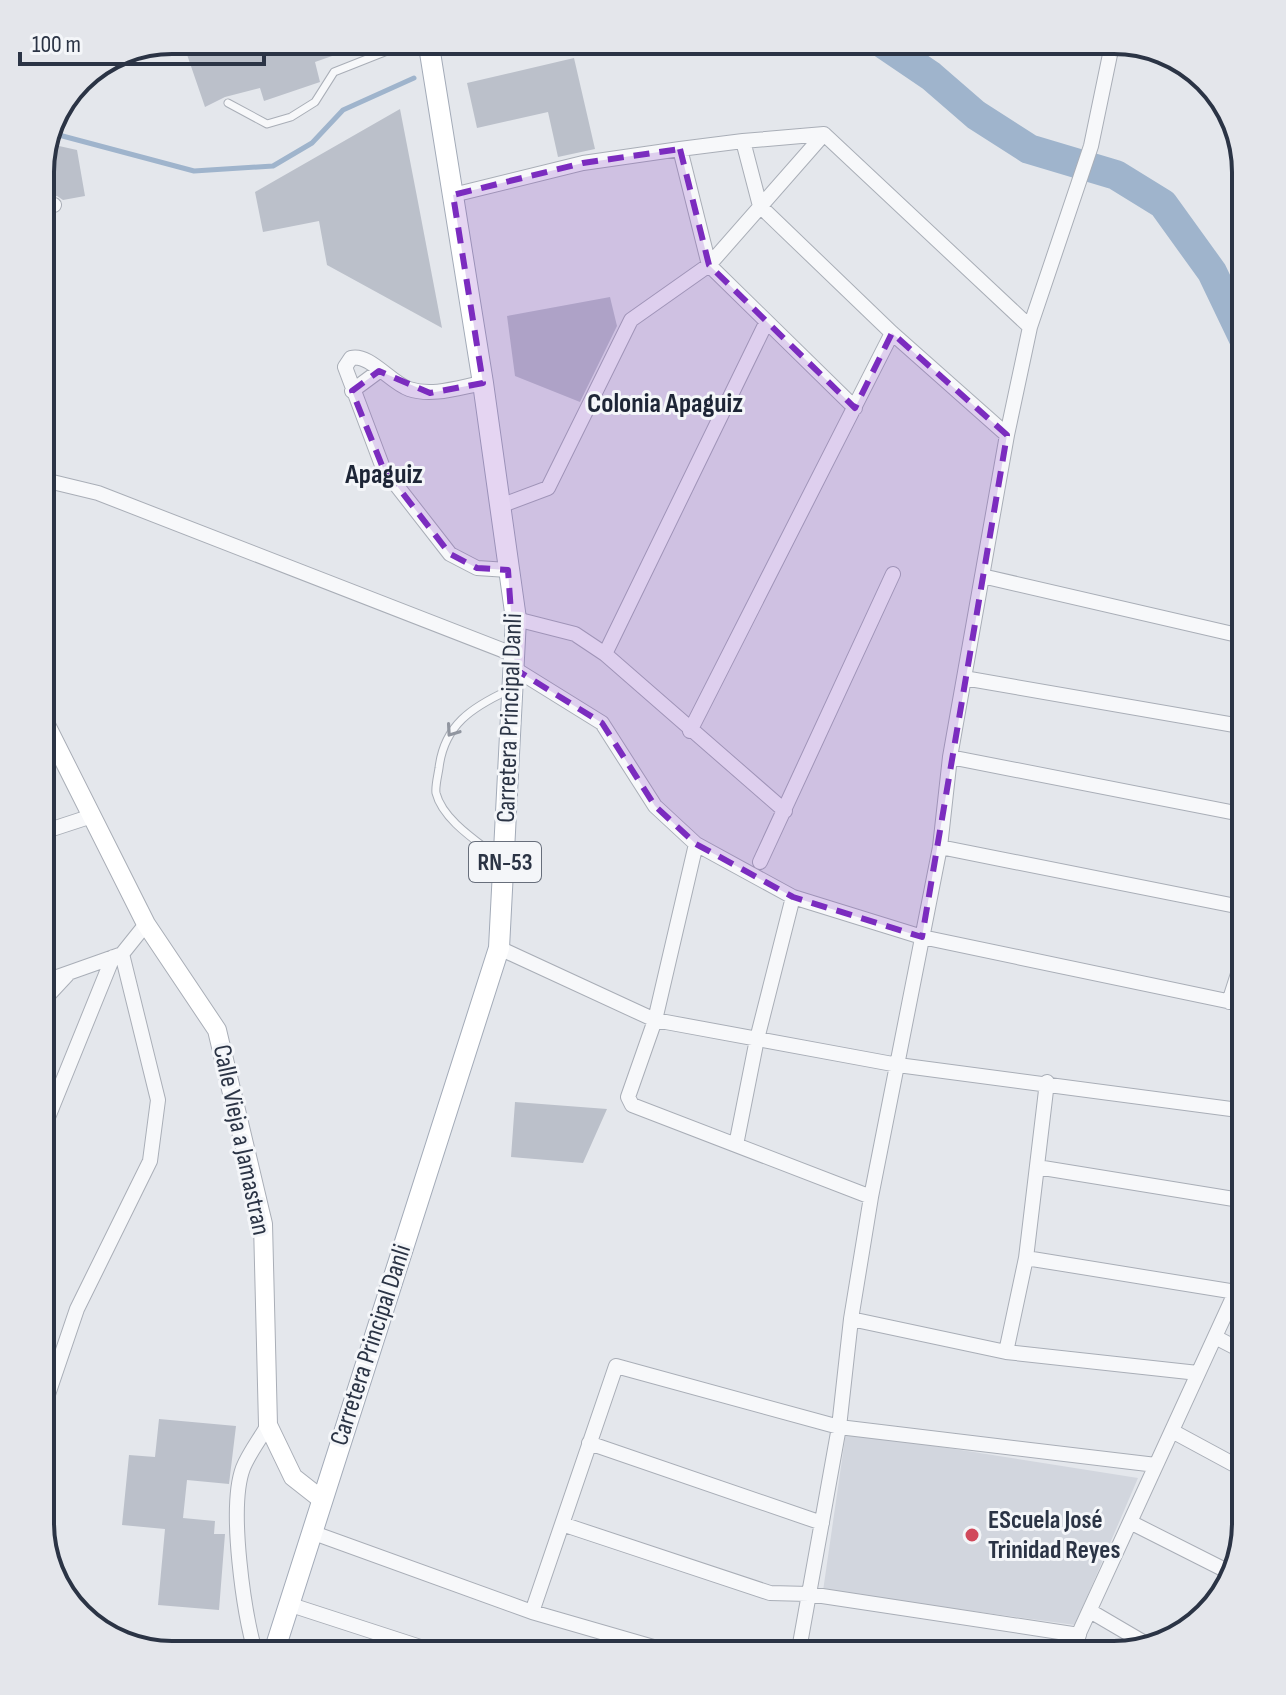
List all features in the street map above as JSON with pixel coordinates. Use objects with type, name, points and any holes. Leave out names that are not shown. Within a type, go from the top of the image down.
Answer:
[{"type":"main road","name":"Carretera Principal Danli","points":[[277,1641],[499,948],[516,619],[483,383],[430,54]]},
{"type":"street","points":[[801,1641],[839,1427],[851,1319],[871,1197],[940,847],[950,757],[1007,435],[1030,327],[1091,146],[1110,54]]},
{"type":"street","points":[[453,195],[583,163],[743,141],[824,134],[1030,327]]},
{"type":"street","points":[[500,506],[548,488],[631,320],[709,265],[824,134]]},
{"type":"street","points":[[743,141],[760,206],[892,333],[1007,435]]},
{"type":"street","points":[[680,149],[709,265],[855,408]]},
{"type":"street","points":[[605,654],[766,323]]},
{"type":"street","points":[[690,731],[892,333]]},
{"type":"street","points":[[483,383],[430,393],[408,389],[361,357],[351,358],[345,367],[383,468],[450,554],[477,568],[508,570]]},
{"type":"street","points":[[352,391],[379,371]]},
{"type":"street","points":[[54,482],[98,493],[515,670],[602,723],[655,806],[696,844],[793,897],[922,937],[1232,1003]]},
{"type":"street","points":[[760,862],[893,574]]},
{"type":"street","points":[[982,576],[1232,634]]},
{"type":"street","points":[[516,619],[575,634],[605,654],[785,811]]},
{"type":"street","points":[[964,678],[1232,725]]},
{"type":"street","name":"Calle Vieja a Jamastran","points":[[54,741],[146,924],[217,1030],[263,1224],[268,1425],[293,1477],[321,1499]]},
{"type":"street","points":[[950,757],[1232,812]]},
{"type":"street","points":[[54,828],[92,816]]},
{"type":"street","points":[[696,844],[655,1020],[628,1097],[632,1105],[871,1197]]},
{"type":"street","points":[[940,847],[1232,905]]},
{"type":"street","points":[[736,1145],[757,1039],[793,897]]},
{"type":"street","points":[[54,1104],[118,955],[146,924]]},
{"type":"street","points":[[499,948],[655,1020],[898,1065],[1047,1082],[1232,1109]]},
{"type":"street","points":[[54,978],[118,955]]},
{"type":"street","points":[[54,1377],[77,1309],[150,1161],[158,1100],[118,955]]},
{"type":"street","points":[[54,989],[69,972]]},
{"type":"street","points":[[1229,1002],[1232,993]]},
{"type":"street","points":[[1006,1352],[1026,1258],[1047,1082]]},
{"type":"street","points":[[1037,1167],[1232,1199]]},
{"type":"street","points":[[1026,1258],[1232,1291]]},
{"type":"street","points":[[1076,1641],[1232,1301]]},
{"type":"street","points":[[851,1319],[1006,1352],[1198,1373]]},
{"type":"street","points":[[1215,1337],[1232,1346]]},
{"type":"street","points":[[532,1612],[616,1366],[839,1427],[1156,1465]]},
{"type":"street","points":[[252,1641],[236,1524],[242,1470],[268,1425]]},
{"type":"street","points":[[1172,1431],[1232,1463]]},
{"type":"street","points":[[589,1443],[822,1523]]},
{"type":"street","points":[[1130,1522],[1223,1569]]},
{"type":"street","points":[[562,1524],[770,1593],[809,1594],[1079,1635]]},
{"type":"street","points":[[311,1532],[532,1612],[632,1641]]},
{"type":"street","points":[[288,1604],[402,1641]]},
{"type":"street","points":[[1090,1611],[1137,1638]]},
{"type":"lane","points":[[228,103],[267,124],[291,117],[315,102],[334,72],[380,54]]},
{"type":"lane","points":[[505,863],[453,820],[436,793],[441,750],[450,731],[471,707],[515,670]]},
{"type":"highlighted area","points":[[680,149],[709,265],[855,408],[892,333],[1007,435],[922,937],[793,897],[696,844],[655,806],[602,723],[515,669],[508,570],[477,568],[450,554],[383,468],[352,391],[379,371],[430,393],[483,383],[453,195],[583,163]]},
{"type":"shaded area","name":"EScuela José Trinidad Reyes","points":[[846,1432],[1138,1478],[1075,1625],[823,1591]]},
{"type":"building","points":[[187,54],[338,54],[315,62],[320,82],[264,101],[260,88],[225,97],[205,107]]},
{"type":"building","points":[[574,58],[595,149],[558,157],[548,112],[477,128],[467,83]]},
{"type":"building","points":[[400,109],[442,328],[327,265],[319,221],[263,232],[255,192]]},
{"type":"building","points":[[57,146],[77,150],[85,196],[63,200],[54,196],[54,164]]},
{"type":"building","points":[[610,297],[617,326],[580,402],[515,376],[507,316]]},
{"type":"building","points":[[515,1102],[607,1109],[583,1163],[511,1157]]},
{"type":"building","points":[[159,1419],[236,1426],[229,1484],[187,1480],[183,1518],[215,1521],[214,1534],[225,1534],[219,1610],[158,1605],[165,1529],[122,1525],[129,1455],[155,1457]]},
{"type":"waterway","points":[[899,54],[931,76],[976,115],[1029,149],[1116,175],[1163,204],[1212,272],[1232,314]]},
{"type":"waterway","points":[[60,135],[194,171],[273,166],[312,143],[343,110],[414,78]]},
{"type":"place","name":"EScuela José Trinidad Reyes","points":[[972,1535]]},
{"type":"district","name":"Colonia Apaguiz","points":[[665,403]]},
{"type":"district","name":"Apaguiz","points":[[384,474]]}]
